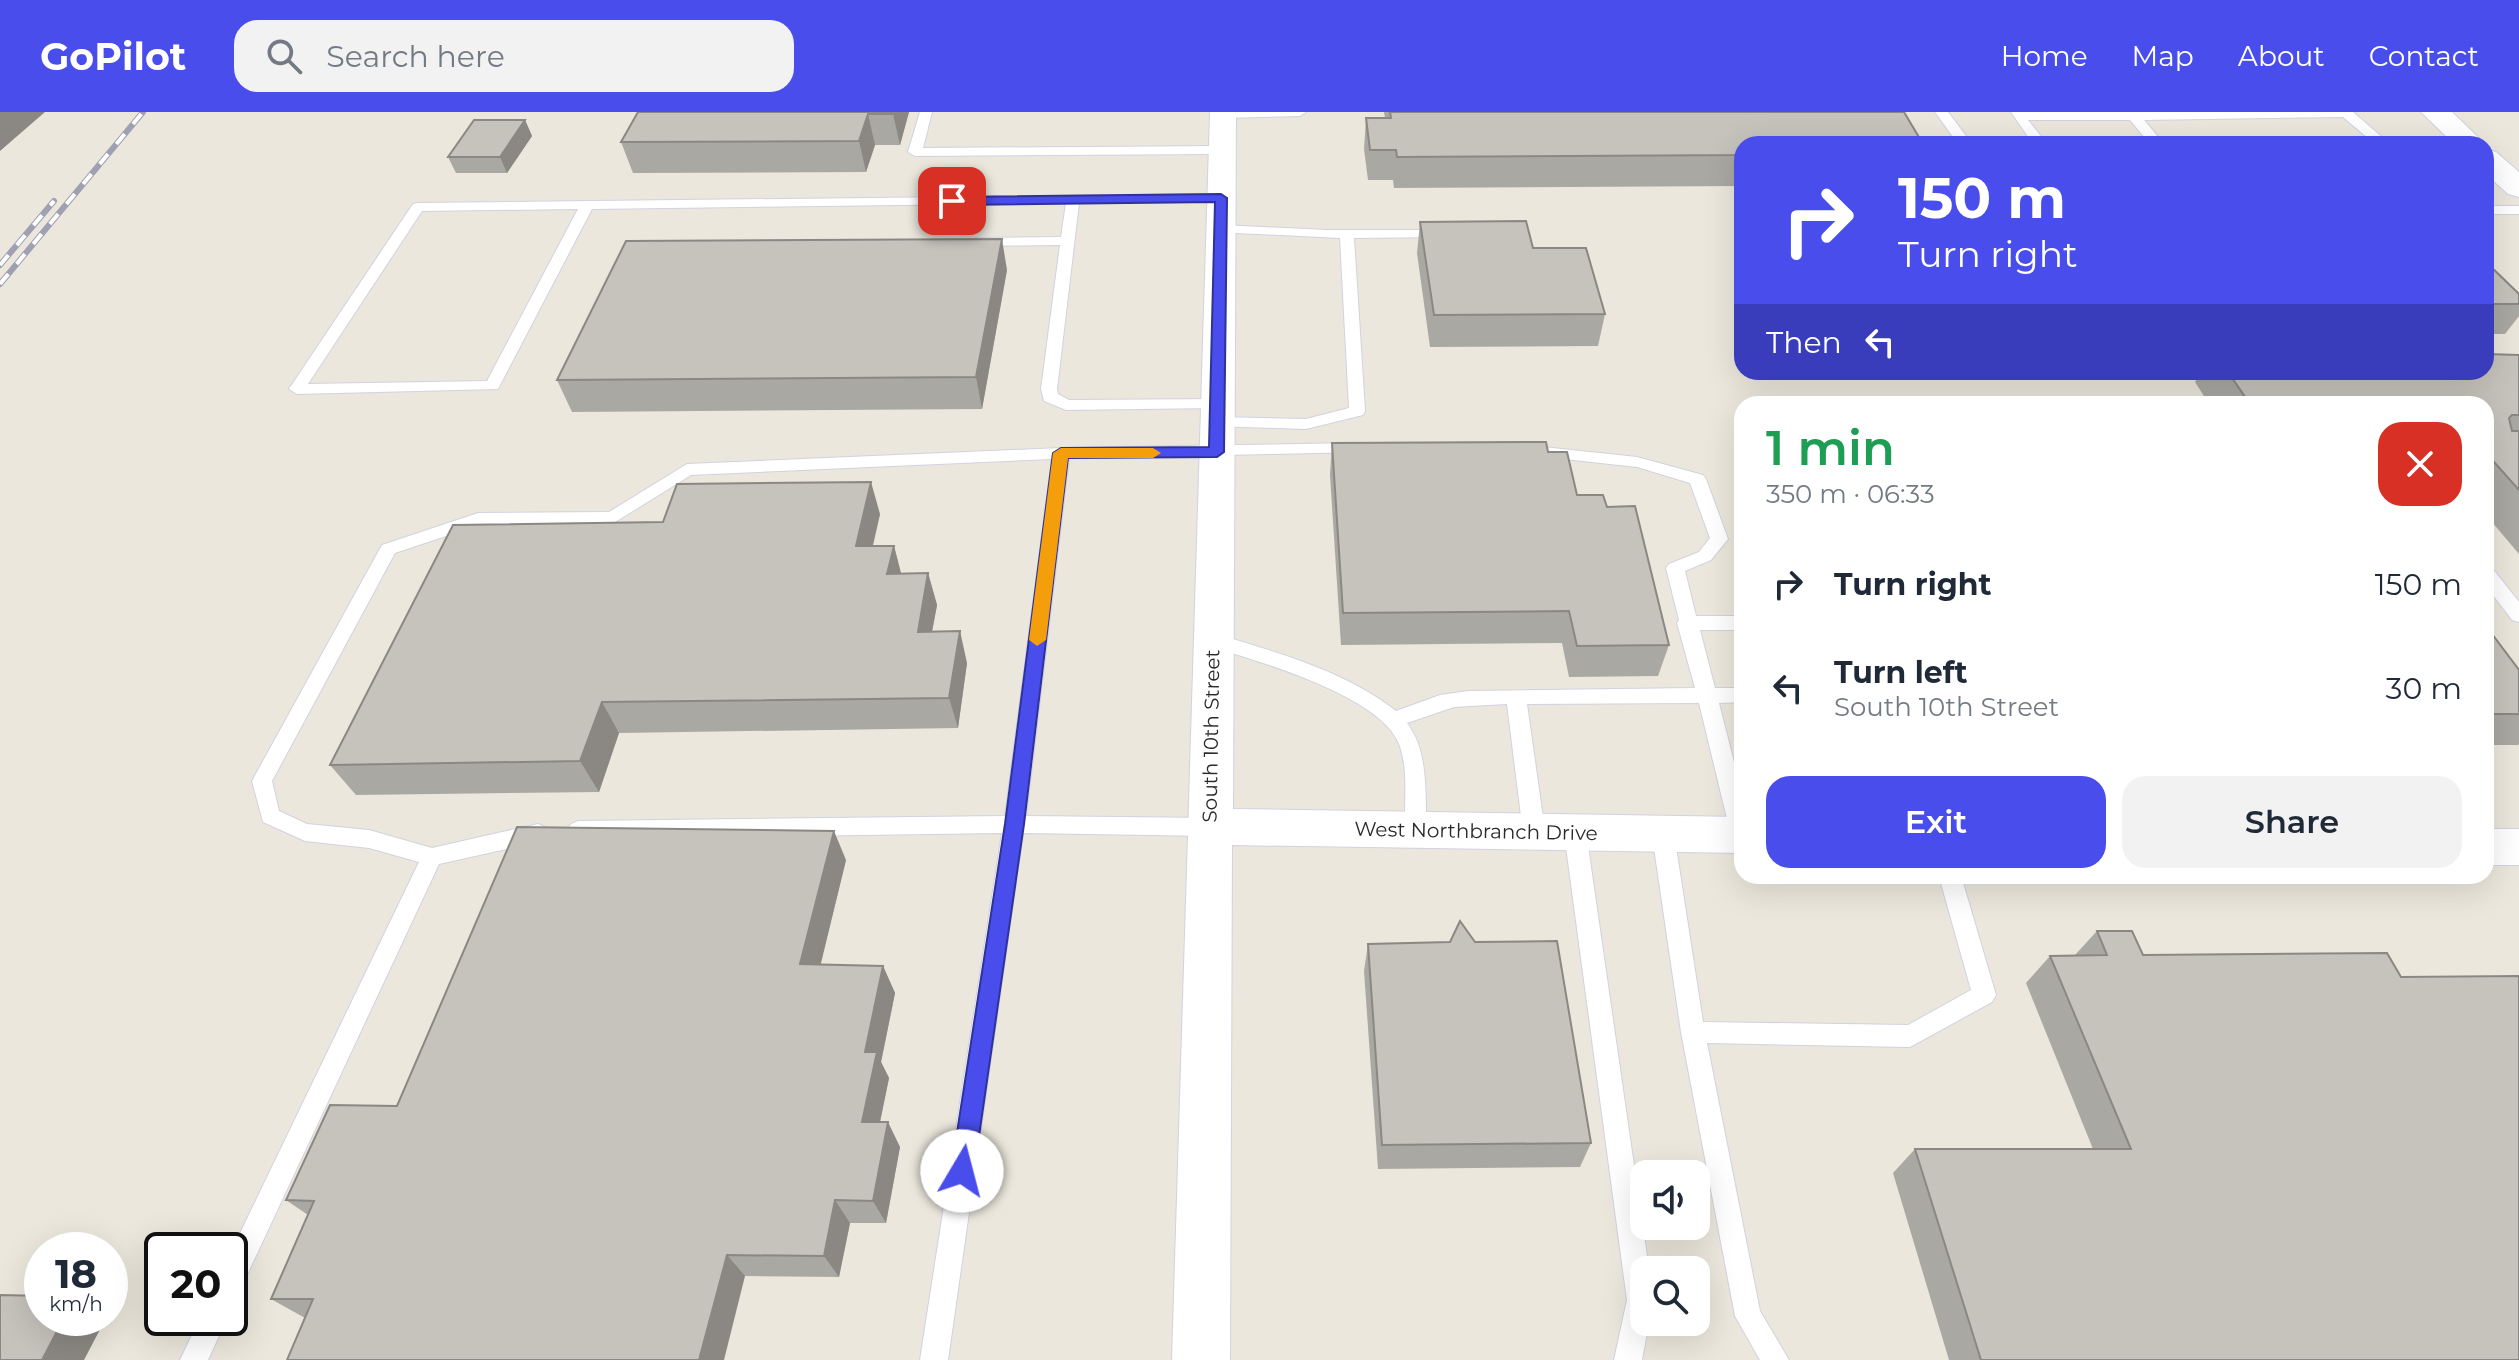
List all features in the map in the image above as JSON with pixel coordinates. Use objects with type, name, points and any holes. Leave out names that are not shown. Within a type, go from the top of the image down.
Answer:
[{"type":"street","points":[[2435,112],[2462,136]]},
{"type":"street","name":"South 10th Street","points":[[1201,1360],[1222,126]]},
{"type":"street","points":[[2494,165],[2519,188]]},
{"type":"street","name":"West Northbranch Drive","points":[[1210,827],[1734,835]]},
{"type":"street","points":[[2494,847],[2519,847]]},
{"type":"lane","points":[[926,112],[915,152],[1222,126],[1300,112]]},
{"type":"lane","points":[[1941,112],[1959,136]]},
{"type":"lane","points":[[2018,114],[2345,113],[2373,136]]},
{"type":"lane","points":[[2018,114],[2034,136]]},
{"type":"lane","points":[[2134,116],[2150,136]]},
{"type":"lane","points":[[1073,199],[1050,397],[1066,405],[1381,447]]},
{"type":"lane","points":[[587,205],[492,386],[297,389],[418,207],[1073,199],[1221,213],[1347,233],[1465,232]]},
{"type":"lane","points":[[2494,210],[2519,210]]},
{"type":"lane","points":[[1210,827],[1014,824],[625,827],[538,833],[432,857],[369,839],[305,832],[270,816],[262,781],[388,549],[478,519],[612,518],[687,470],[1061,453],[1217,426],[1306,424],[1357,411],[1347,233]]},
{"type":"lane","points":[[966,242],[1067,241]]},
{"type":"lane","points":[[1530,451],[1637,462],[1697,479],[1719,539],[1705,556],[1675,568],[1686,623],[1734,805]]},
{"type":"lane","points":[[934,1360],[1014,824],[1061,453]]},
{"type":"lane","points":[[2494,583],[2519,615]]},
{"type":"lane","points":[[1686,623],[1734,623]]},
{"type":"lane","points":[[1213,640],[1318,675],[1395,720],[1409,741],[1416,830]]},
{"type":"lane","points":[[1395,720],[1430,703],[1456,697],[1734,695]]},
{"type":"lane","points":[[1516,697],[1554,832],[1640,1300],[1628,1360]]},
{"type":"lane","points":[[1663,834],[1693,1032],[1748,1316],[1775,1360]]},
{"type":"lane","points":[[248,1245],[432,857]]},
{"type":"lane","points":[[1693,1032],[1910,1036],[1984,995],[1952,884]]},
{"type":"lane","points":[[194,1360],[205,1336]]},
{"type":"building","points":[[638,112],[894,112],[868,114],[859,141],[621,142]]},
{"type":"building","points":[[1390,112],[1904,112],[1918,136],[1734,136],[1734,155],[1397,157],[1396,150],[1370,150],[1366,118],[1391,118]]},
{"type":"building","points":[[474,120],[525,120],[500,157],[448,157]]},
{"type":"building","points":[[1526,221],[1533,248],[1586,248],[1605,314],[1434,315],[1420,222]]},
{"type":"building","points":[[1002,239],[976,377],[557,380],[626,241]]},
{"type":"building","points":[[2494,270],[2519,294],[2519,304],[2494,304]]},
{"type":"building","points":[[2494,354],[2519,355],[2519,415],[2509,418],[2512,431],[2519,431],[2519,490],[2494,462],[2494,396],[2244,396],[2234,380],[2494,380]]},
{"type":"building","points":[[1546,442],[1548,452],[1567,452],[1577,495],[1603,495],[1607,507],[1635,506],[1669,645],[1577,646],[1569,611],[1343,613],[1332,443]]},
{"type":"building","points":[[871,482],[856,546],[894,546],[887,574],[928,573],[918,632],[960,631],[949,698],[602,702],[580,761],[330,765],[453,525],[663,522],[677,484]]},
{"type":"building","points":[[2494,637],[2519,670],[2519,714],[2494,714]]},
{"type":"building","points":[[517,827],[834,831],[800,964],[883,966],[865,1052],[877,1052],[862,1122],[888,1122],[873,1201],[835,1200],[824,1256],[727,1255],[699,1360],[287,1360],[313,1299],[271,1299],[314,1201],[286,1200],[330,1105],[397,1106]]},
{"type":"building","points":[[1460,921],[1475,942],[1557,941],[1591,1143],[1382,1145],[1368,944],[1450,942]]},
{"type":"building","points":[[2097,931],[2132,931],[2143,955],[2387,953],[2401,977],[2519,976],[2519,1360],[1981,1360],[1915,1149],[2131,1149],[2050,956],[2107,955]]},
{"type":"building","points":[[0,1295],[24,1296],[24,1336],[55,1336],[42,1360],[0,1360]]},
{"type":"railway","points":[[0,284],[143,112]]},
{"type":"railway","points":[[0,265],[54,201]]},
{"type":"slow traffic","points":[[1037,640],[1061,453],[1153,453]]},
{"type":"route","points":[[952,201],[1221,198],[1217,452],[1061,453],[1014,824],[962,1171]]}]
